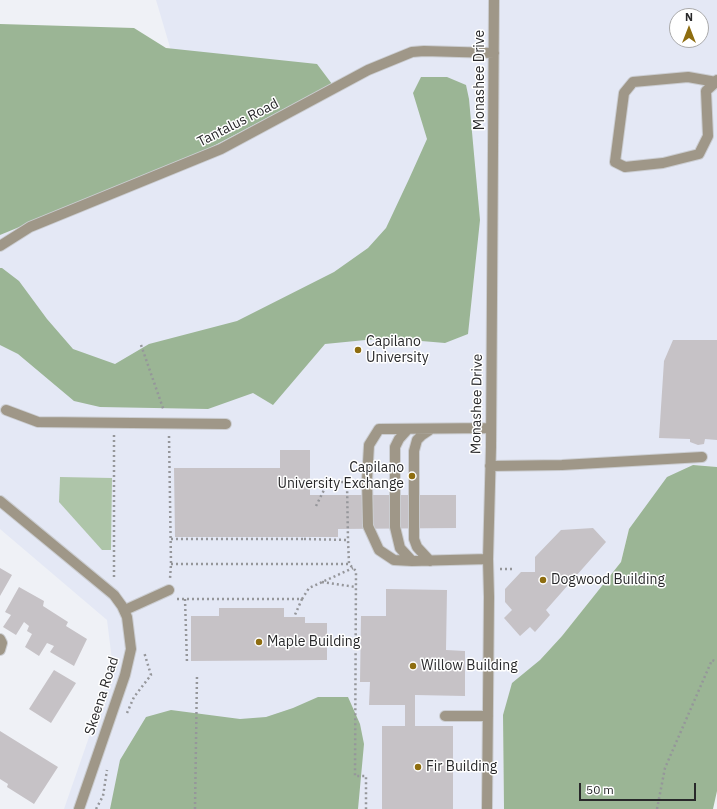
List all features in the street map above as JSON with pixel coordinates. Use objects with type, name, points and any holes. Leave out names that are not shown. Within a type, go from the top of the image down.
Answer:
[{"type":"street","name":"Monashee Drive","points":[[487,809],[494,0]]},
{"type":"street","name":"Tantalus Road","points":[[0,246],[30,227],[221,149],[368,70],[412,52],[494,53]]},
{"type":"street","points":[[688,77],[717,81],[706,92],[708,136],[699,154],[663,163],[625,167],[615,162],[624,92],[633,82],[688,77]]},
{"type":"street","points":[[6,410],[38,422],[226,424]]},
{"type":"street","points":[[488,559],[430,561],[394,560],[379,550],[368,526],[367,480],[369,445],[379,429],[491,428]]},
{"type":"street","points":[[408,429],[399,439],[395,447],[395,527],[400,548],[412,561]]},
{"type":"street","points":[[430,561],[417,547],[414,539],[414,451],[417,440],[431,429]]},
{"type":"street","points":[[490,466],[562,465],[702,457]]},
{"type":"street","name":"Skeena Road","points":[[0,501],[114,595],[125,610],[130,632],[130,658],[79,809]]},
{"type":"street","points":[[125,610],[169,590]]},
{"type":"street","points":[[0,639],[2,643],[0,650]]},
{"type":"street","points":[[445,716],[488,716]]},
{"type":"path","points":[[141,345],[166,416]]},
{"type":"path","points":[[114,423],[114,595]]},
{"type":"path","points":[[169,432],[171,539],[169,590],[176,598],[302,598]]},
{"type":"path","points":[[316,506],[328,482],[347,482],[349,564],[356,571],[355,776],[366,776],[366,809]]},
{"type":"path","points":[[171,539],[304,538],[348,540]]},
{"type":"path","points":[[171,564],[349,564]]},
{"type":"path","points":[[294,617],[302,598],[309,588],[353,568]]},
{"type":"path","points":[[498,569],[516,569]]},
{"type":"path","points":[[322,582],[356,587]]},
{"type":"path","points":[[185,598],[187,663]]},
{"type":"path","points":[[657,809],[665,768],[712,660],[717,662]]},
{"type":"path","points":[[195,809],[197,675]]},
{"type":"shaded area","name":"Capilano University","points":[[156,0],[717,0],[717,467],[693,465],[629,529],[621,562],[562,636],[540,660],[503,715],[504,809],[64,809],[113,668],[107,620],[0,529],[0,235],[201,152]]},
{"type":"green space","points":[[0,24],[134,28],[166,48],[317,64],[332,84],[202,152],[0,235]]},
{"type":"green space","points":[[421,77],[447,77],[466,85],[469,99],[480,220],[468,334],[445,343],[386,338],[325,344],[273,405],[253,393],[208,409],[100,407],[74,401],[18,354],[0,345],[0,268],[19,281],[47,319],[73,349],[115,364],[149,344],[237,321],[334,272],[368,248],[386,228],[427,139],[413,93]]},
{"type":"green space","points":[[693,465],[717,467],[717,791],[713,809],[504,809],[503,715],[512,683],[540,660],[562,636],[621,562],[629,529],[667,477]]},
{"type":"green space","points":[[60,477],[112,478],[111,550],[102,550],[59,502]]},
{"type":"green space","points":[[318,697],[348,697],[360,724],[364,744],[358,809],[110,809],[120,760],[146,717],[171,710],[240,719],[266,717],[293,708]]},
{"type":"building","points":[[673,340],[717,340],[717,440],[705,439],[704,444],[698,445],[690,442],[690,439],[659,438],[664,361]]},
{"type":"building","points":[[280,450],[310,450],[310,495],[456,495],[456,528],[338,529],[338,537],[175,537],[174,468],[280,468]]},
{"type":"building","name":"Dogwood Building","points":[[593,528],[606,542],[546,610],[550,615],[535,632],[530,627],[520,636],[504,618],[512,610],[505,602],[505,589],[521,572],[535,572],[535,557],[561,530]]},
{"type":"building","points":[[0,568],[12,575],[0,596]]},
{"type":"building","points":[[19,587],[44,601],[43,606],[68,622],[66,626],[87,639],[74,666],[50,652],[54,646],[47,643],[39,656],[25,647],[32,634],[27,631],[29,626],[24,622],[16,635],[3,627],[11,615],[5,612]]},
{"type":"building","name":"Willow Building","points":[[386,589],[447,590],[446,650],[465,651],[465,696],[415,695],[415,726],[453,726],[453,809],[382,809],[382,726],[405,726],[405,705],[369,705],[370,682],[360,682],[361,616],[386,616]]},
{"type":"building","name":"Maple Building","points":[[219,608],[284,608],[284,617],[305,617],[305,623],[327,623],[327,660],[191,661],[191,616],[219,616]]},
{"type":"building","points":[[54,670],[76,683],[51,723],[29,709]]},
{"type":"building","points":[[0,731],[58,767],[34,804],[7,787],[8,784],[0,779]]},
{"type":"place","name":"Capilano University","points":[[358,350]]},
{"type":"place","name":"Capilano University Exchange","points":[[412,476]]},
{"type":"place","name":"Dogwood Building","points":[[543,580]]},
{"type":"place","name":"Maple Building","points":[[259,642]]},
{"type":"place","name":"Willow Building","points":[[413,666]]},
{"type":"place","name":"Fir Building","points":[[418,767]]}]
